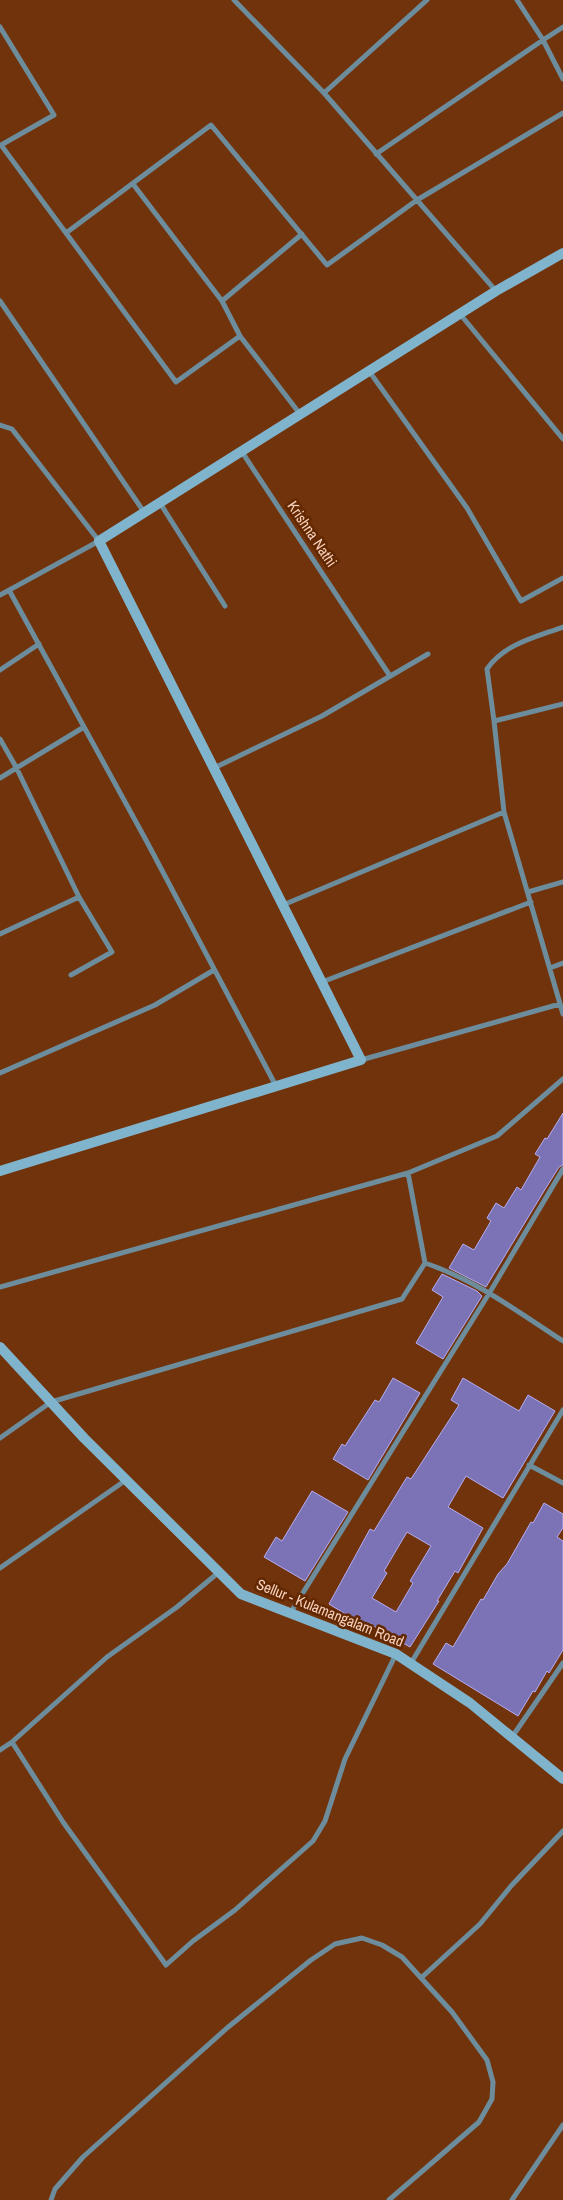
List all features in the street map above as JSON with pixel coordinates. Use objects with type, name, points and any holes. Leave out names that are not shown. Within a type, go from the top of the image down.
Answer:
[{"type":"street","points":[[234,0],[324,92],[496,291]]},
{"type":"street","points":[[324,92],[427,0]]},
{"type":"street","points":[[517,0],[543,40],[563,79]]},
{"type":"street","points":[[0,26],[54,115],[1,145],[176,382],[240,336]]},
{"type":"street","points":[[376,154],[563,28]]},
{"type":"street","points":[[66,234],[211,125],[327,265],[417,200],[563,113]]},
{"type":"street","points":[[133,184],[222,301],[240,336],[300,414]]},
{"type":"street","points":[[222,301],[302,234]]},
{"type":"street","points":[[0,595],[99,541],[496,291],[563,253]]},
{"type":"street","points":[[0,301],[145,513]]},
{"type":"street","points":[[460,314],[563,439]]},
{"type":"street","points":[[369,371],[467,508],[522,601],[563,578]]},
{"type":"street","points":[[0,425],[12,429],[99,541],[361,1060]]},
{"type":"street","name":"Krishna Nathi","points":[[242,452],[390,676]]},
{"type":"street","points":[[160,503],[225,606]]},
{"type":"street","points":[[9,590],[276,1086]]},
{"type":"street","points":[[563,627],[510,647],[487,669],[504,812],[563,1014]]},
{"type":"street","points":[[0,670],[39,644]]},
{"type":"street","points":[[214,768],[322,716],[428,654]]},
{"type":"street","points":[[494,721],[563,704]]},
{"type":"street","points":[[0,778],[84,727]]},
{"type":"street","points":[[0,739],[16,768],[78,897],[112,952],[71,976]]},
{"type":"street","points":[[283,905],[504,812]]},
{"type":"street","points":[[528,892],[563,882]]},
{"type":"street","points":[[0,934],[78,897]]},
{"type":"street","points":[[322,982],[531,902]]},
{"type":"street","points":[[550,968],[563,963]]},
{"type":"street","points":[[0,1073],[155,1005],[214,970]]},
{"type":"street","points":[[0,1171],[361,1060],[560,1004]]},
{"type":"street","points":[[0,1287],[408,1173],[497,1136],[563,1078]]},
{"type":"street","points":[[291,1612],[490,1292],[563,1169]]},
{"type":"street","points":[[0,1438],[51,1402],[402,1299],[425,1263],[408,1173]]},
{"type":"street","points":[[425,1263],[449,1271],[490,1292],[563,1342]]},
{"type":"street","name":"Sellur - Kulamangalam Road","points":[[0,1347],[126,1480],[241,1594],[396,1654],[470,1703],[563,1780]]},
{"type":"street","points":[[411,1664],[563,1410]]},
{"type":"street","points":[[529,1465],[563,1483]]},
{"type":"street","points":[[0,1568],[126,1480]]},
{"type":"street","points":[[0,1750],[12,1742],[107,1657],[177,1607],[219,1572]]},
{"type":"street","points":[[12,1742],[63,1822],[166,1965],[193,1941],[235,1910],[313,1841],[325,1821],[345,1759],[396,1654]]},
{"type":"street","points":[[512,1737],[563,1663]]},
{"type":"street","points":[[421,1978],[480,1924],[511,1886],[563,1831]]},
{"type":"street","points":[[51,2200],[55,2189],[83,2157],[227,2028],[311,1960],[335,1944],[362,1938],[382,1945],[402,1957],[452,2012],[487,2060],[493,2082],[492,2099],[479,2122],[390,2200]]},
{"type":"street","points":[[512,2200],[563,2126]]},
{"type":"building","points":[[563,1113],[563,1165],[559,1167],[486,1287],[449,1268],[463,1244],[474,1250],[491,1221],[487,1218],[496,1203],[504,1208],[517,1187],[521,1190],[540,1157],[535,1154]]},
{"type":"building","points":[[442,1274],[477,1291],[482,1296],[443,1359],[416,1343],[443,1297],[432,1290]]},
{"type":"building","points":[[393,1378],[420,1393],[368,1480],[333,1459],[342,1444],[345,1446],[375,1400],[379,1402]]},
{"type":"building","points":[[463,1378],[519,1411],[528,1395],[555,1411],[503,1498],[466,1476],[448,1507],[483,1528],[458,1573],[455,1571],[437,1601],[439,1601],[410,1647],[370,1624],[368,1628],[329,1604],[370,1529],[374,1531],[407,1477],[411,1479],[459,1405],[451,1400]],"holes":[[[407,1532],[431,1546],[410,1581],[413,1583],[396,1612],[372,1598],[387,1573],[384,1571]]]},
{"type":"building","points":[[312,1491],[348,1512],[305,1581],[264,1557],[276,1537],[282,1541]]},
{"type":"building","points":[[544,1503],[563,1514],[563,1528],[557,1537],[563,1541],[563,1650],[549,1673],[547,1671],[535,1692],[533,1691],[518,1716],[433,1664],[446,1643],[453,1647],[481,1599],[483,1600],[498,1574],[507,1564]]}]
